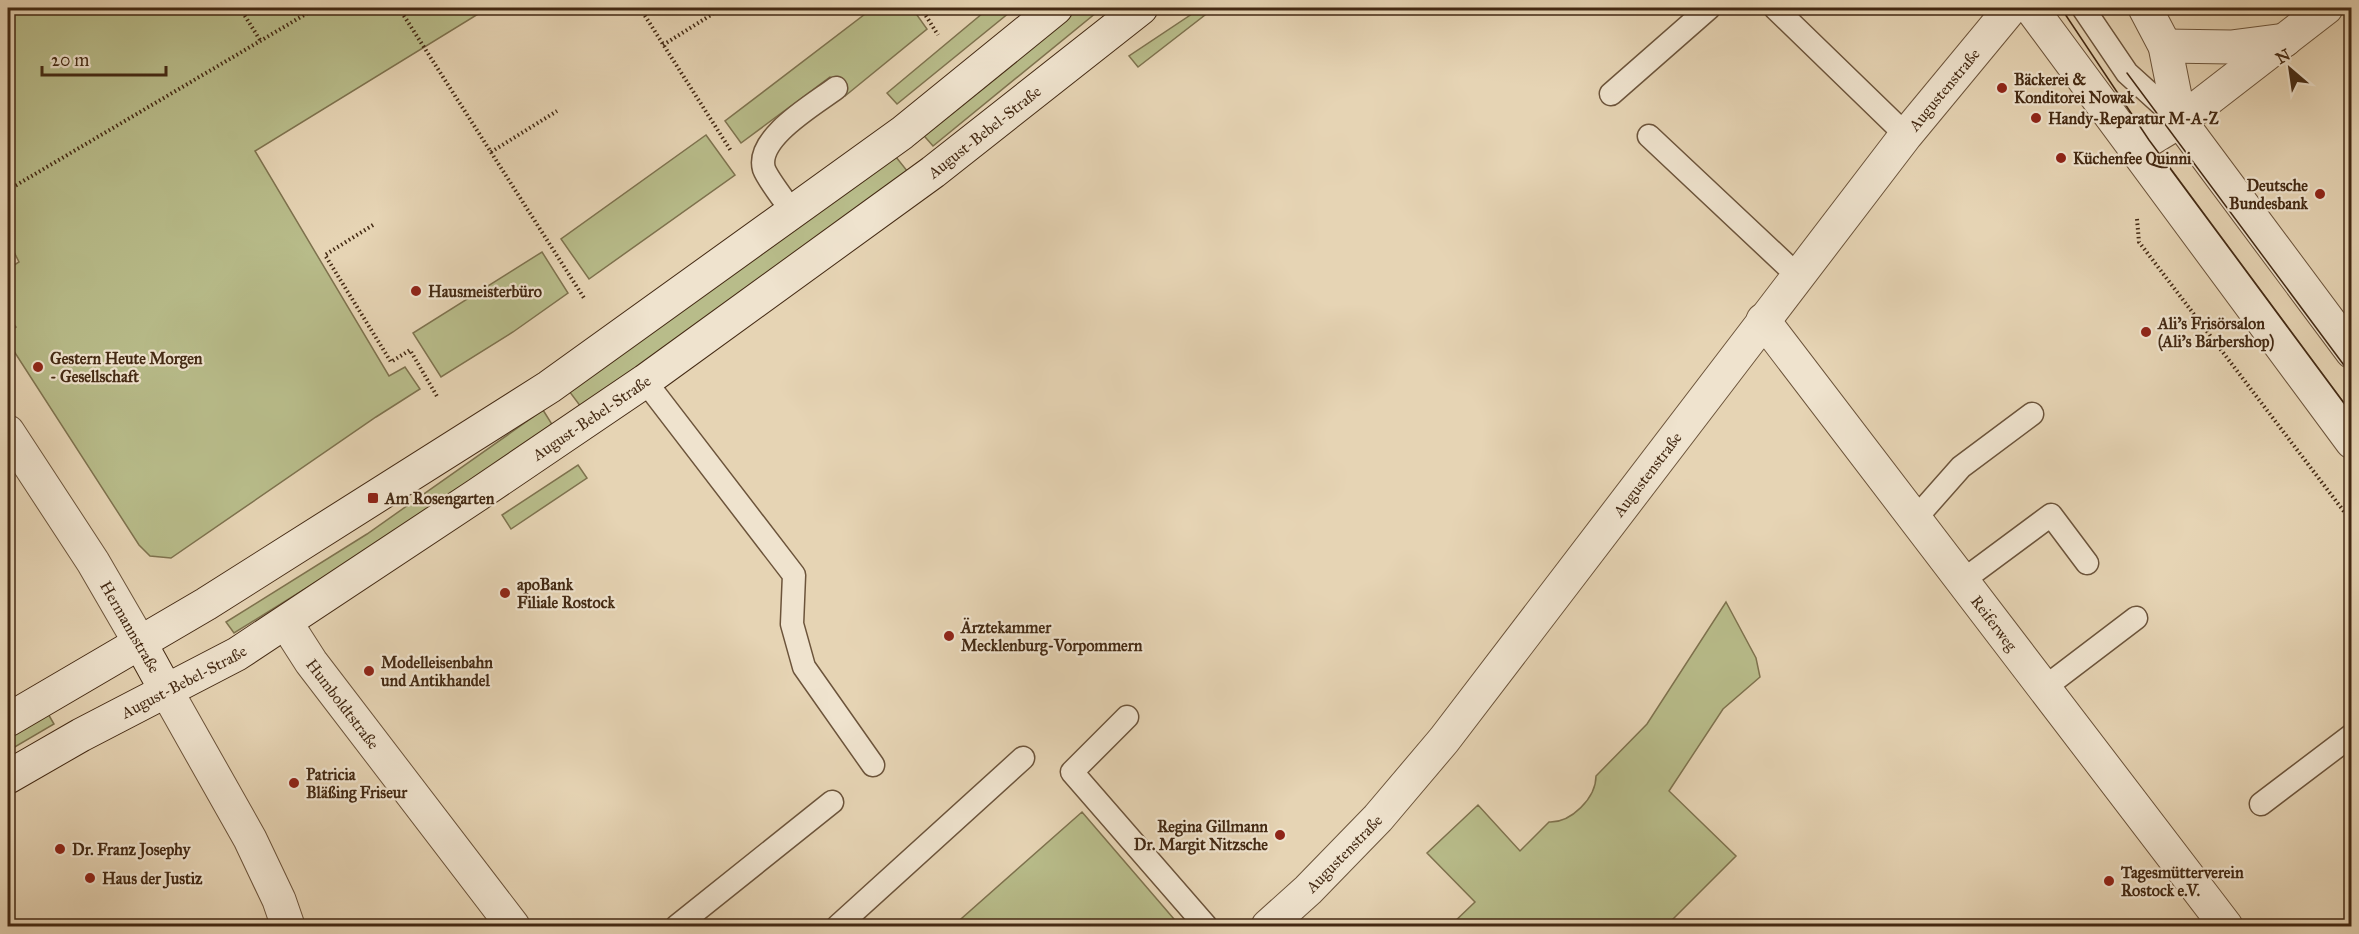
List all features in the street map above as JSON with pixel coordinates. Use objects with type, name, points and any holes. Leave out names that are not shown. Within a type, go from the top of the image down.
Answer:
[{"type":"street","points":[[8,720],[218,596],[549,387],[902,133],[1056,8]]},
{"type":"street","name":"August-Bebel-Straße","points":[[8,777],[81,735],[237,654],[286,624],[645,381],[967,147],[1141,8]]},
{"type":"street","name":"Augustenstraße","points":[[1268,927],[1308,890],[1378,818],[1444,740],[1906,135],[2011,8]]},
{"type":"street","points":[[2031,8],[2352,442]]},
{"type":"street","points":[[2145,8],[2165,46],[2180,121],[2352,352]]},
{"type":"street","points":[[2134,149],[2180,121],[2326,8]]},
{"type":"street","points":[[2165,46],[2231,47],[2287,40]]},
{"type":"street","name":"Reiferweg","points":[[1763,320],[2226,927]]},
{"type":"street","name":"Hermannstraße","points":[[8,432],[93,562],[140,643],[250,839],[279,900],[288,927]]},
{"type":"street","name":"Humboldtstraße","points":[[286,624],[311,662],[513,927]]},
{"type":"lane","points":[[1611,94],[1709,8]]},
{"type":"lane","points":[[1775,8],[1906,135]]},
{"type":"lane","points":[[2083,8],[2127,74],[2180,121]]},
{"type":"lane","points":[[793,213],[764,169],[765,151],[784,127],[836,88]]},
{"type":"lane","points":[[1649,136],[1798,276]]},
{"type":"lane","points":[[645,381],[794,575],[792,624],[804,667],[873,765]]},
{"type":"lane","points":[[1915,519],[1961,467],[2032,414]]},
{"type":"lane","points":[[1962,580],[2051,515],[2087,563]]},
{"type":"lane","points":[[2044,688],[2136,618]]},
{"type":"lane","points":[[1127,717],[1072,772],[1206,927]]},
{"type":"lane","points":[[2261,804],[2352,735]]},
{"type":"lane","points":[[838,927],[1023,758]]},
{"type":"lane","points":[[677,927],[832,802]]},
{"type":"path","points":[[240,8],[261,40]]},
{"type":"path","points":[[8,190],[316,8]]},
{"type":"path","points":[[399,8],[584,298]]},
{"type":"path","points":[[640,8],[736,161]]},
{"type":"path","points":[[663,45],[722,8]]},
{"type":"path","points":[[921,8],[939,35]]},
{"type":"path","points":[[491,152],[557,111]]},
{"type":"path","points":[[2137,210],[2139,242],[2352,522]]},
{"type":"path","points":[[373,225],[325,255],[391,362],[410,350],[438,398]]},
{"type":"green space","points":[[8,8],[488,8],[255,151],[389,376],[405,367],[420,389],[171,558],[150,556],[139,545],[8,342],[8,333],[16,327],[8,316],[8,269],[19,262],[8,240]]},
{"type":"green space","points":[[873,8],[912,8],[927,29],[845,96],[830,77],[741,143],[725,121]]},
{"type":"green space","points":[[989,8],[1015,8],[897,104],[887,93]]},
{"type":"green space","points":[[1067,8],[1102,8],[933,146],[919,130]]},
{"type":"green space","points":[[1201,8],[1214,8],[1138,67],[1129,56]]},
{"type":"green space","points":[[706,135],[735,175],[589,279],[561,239]]},
{"type":"green space","points":[[896,157],[908,172],[581,407],[569,391]]},
{"type":"green space","points":[[542,252],[568,293],[513,332],[441,377],[413,333]]},
{"type":"green space","points":[[543,410],[553,426],[369,549],[234,633],[226,622],[367,534]]},
{"type":"green space","points":[[578,465],[587,478],[511,529],[502,515]]},
{"type":"green space","points":[[1726,602],[1756,658],[1760,677],[1723,709],[1669,791],[1736,856],[1666,926],[1450,926],[1475,902],[1427,853],[1478,805],[1520,851],[1549,822],[1574,814],[1592,793],[1596,776],[1647,724]]},
{"type":"green space","points":[[47,712],[54,724],[8,751],[8,734]]},
{"type":"green space","points":[[1082,812],[1180,926],[953,926]]},
{"type":"tram line","points":[[2061,8],[2149,140],[2352,414]]},
{"type":"tram line","points":[[2127,73],[2352,376]]},
{"type":"place","name":"Bäckerei & Konditorei Nowak","points":[[2002,88]]},
{"type":"place","name":"Handy-Reparatur M-A-Z","points":[[2036,118]]},
{"type":"place","name":"Küchenfee Quinni","points":[[2061,158]]},
{"type":"place","name":"Deutsche Bundesbank","points":[[2320,194]]},
{"type":"place","name":"Hausmeisterbüro","points":[[416,291]]},
{"type":"place","name":"Ali's Frisörsalon (Ali's Barbershop)","points":[[2146,332]]},
{"type":"place","name":"Gestern Heute Morgen - Gesellschaft","points":[[38,367]]},
{"type":"place","name":"Am Rosengarten","points":[[373,498]]},
{"type":"place","name":"apoBank Filiale Rostock","points":[[505,593]]},
{"type":"place","name":"Ärztekammer Mecklenburg-Vorpommern","points":[[949,636]]},
{"type":"place","name":"Modelleisenbahn und Antikhandel","points":[[369,671]]},
{"type":"place","name":"Patricia Bläßing Friseur","points":[[294,783]]},
{"type":"place","name":"Regina Gillmann Dr. Margit Nitzsche","points":[[1280,835]]},
{"type":"place","name":"Dr. Franz Josephy","points":[[60,849]]},
{"type":"place","name":"Haus der Justiz","points":[[90,878]]},
{"type":"place","name":"Tagesmütterverein Rostock e.V.","points":[[2109,881]]}]
